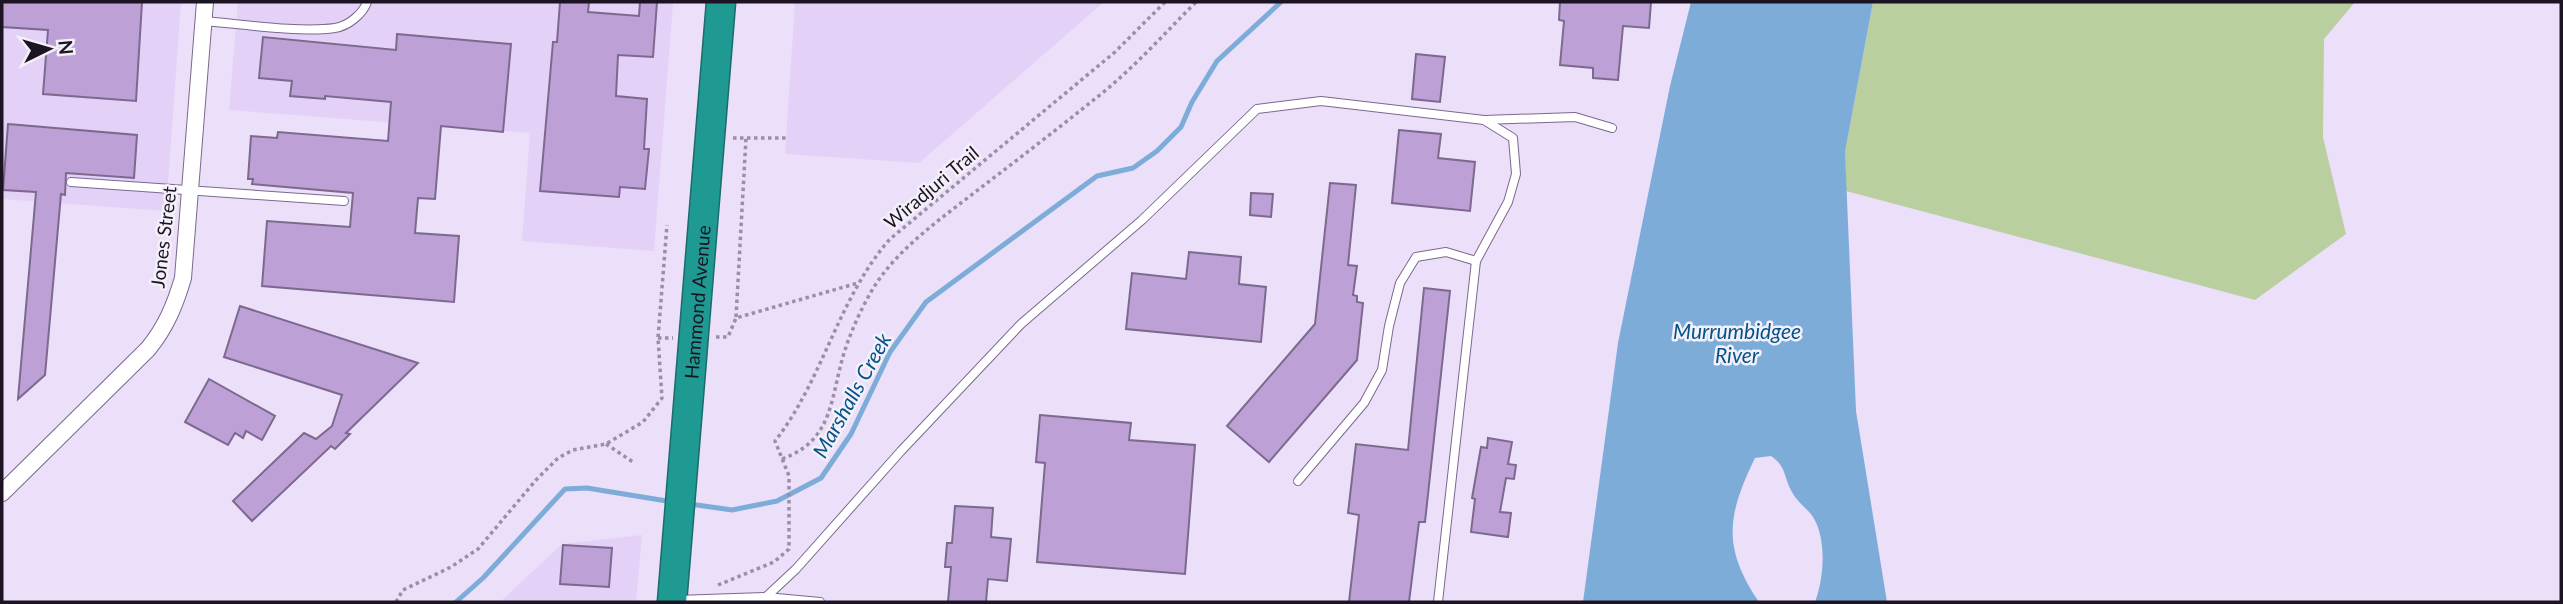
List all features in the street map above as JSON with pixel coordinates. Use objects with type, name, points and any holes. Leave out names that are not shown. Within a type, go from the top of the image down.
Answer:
[{"type":"highway","name":"Hammond Avenue","points":[[672,601],[721,2]]},
{"type":"street","name":"Jones Street","points":[[2,493],[148,349],[164,328],[176,304],[183,278],[205,2]]},
{"type":"lane","points":[[204,21],[310,29],[338,28],[355,18],[367,2]]},
{"type":"lane","points":[[766,597],[796,569],[901,451],[1021,324],[1142,220],[1257,109],[1321,101],[1484,120],[1575,117],[1612,128]]},
{"type":"lane","points":[[1438,602],[1476,261],[1508,202],[1516,174],[1513,138],[1484,120]]},
{"type":"lane","points":[[71,182],[344,201]]},
{"type":"lane","points":[[1298,481],[1364,403],[1382,370],[1400,283],[1416,257],[1446,252],[1476,261]]},
{"type":"lane","points":[[672,601],[766,597],[820,602]]},
{"type":"path","name":"Wiradjuri Trail","points":[[782,459],[775,441],[793,417],[858,283],[872,260],[890,239],[1115,52],[1165,2]]},
{"type":"path","points":[[706,599],[722,582],[754,572],[789,549],[789,476],[782,459],[812,443],[822,430],[831,408],[845,351],[873,290],[895,260],[927,230],[1127,74],[1196,2]]},
{"type":"path","points":[[710,138],[786,138]]},
{"type":"path","points":[[727,337],[736,318],[746,138]]},
{"type":"path","points":[[396,602],[403,590],[451,567],[478,549],[558,458],[573,450],[606,444],[643,422],[662,398],[658,338],[667,225]]},
{"type":"path","points":[[736,318],[858,283]]},
{"type":"path","points":[[658,338],[673,338]]},
{"type":"path","points":[[606,444],[634,462]]},
{"type":"shaded area","points":[[2,2],[181,2],[166,211],[2,199]]},
{"type":"shaded area","points":[[238,2],[673,2],[654,251],[522,241],[530,133],[229,110]]},
{"type":"shaded area","points":[[795,2],[1104,2],[919,163],[785,154]]},
{"type":"shaded area","points":[[642,535],[636,602],[500,602],[562,544]]},
{"type":"green space","points":[[1873,2],[2355,2],[2324,39],[2323,137],[2346,234],[2255,300],[1846,191],[1845,152]]},
{"type":"water","name":"Murrumbidgee River","points":[[1691,2],[1873,2],[1845,152],[1856,411],[1887,602],[1815,602],[1823,559],[1817,526],[1811,514],[1794,496],[1780,464],[1771,456],[1755,458],[1734,515],[1734,548],[1747,582],[1759,602],[1583,602],[1618,343],[1670,86]]},
{"type":"building","points":[[2,2],[142,2],[136,101],[43,94],[48,30],[2,27]]},
{"type":"building","points":[[560,2],[589,2],[588,12],[639,16],[640,2],[657,2],[653,57],[618,55],[616,96],[647,99],[644,149],[649,149],[645,189],[620,187],[619,197],[540,191],[553,42],[557,42]]},
{"type":"building","points":[[1560,2],[1651,2],[1649,28],[1623,26],[1618,80],[1593,78],[1593,68],[1560,65],[1564,21],[1559,20]]},
{"type":"building","points":[[397,34],[511,44],[503,132],[441,126],[435,199],[418,198],[415,233],[459,236],[454,302],[262,286],[267,221],[350,227],[353,193],[252,184],[253,179],[248,179],[251,136],[277,138],[278,132],[388,141],[391,102],[290,96],[292,81],[259,78],[263,37],[396,50]]},
{"type":"building","points":[[1416,54],[1445,57],[1440,102],[1412,99]]},
{"type":"building","points":[[8,124],[137,135],[134,178],[66,173],[65,195],[61,194],[45,375],[18,399],[36,192],[3,190]]},
{"type":"building","points":[[1399,130],[1441,134],[1438,158],[1475,162],[1470,211],[1392,203]]},
{"type":"building","points":[[1330,183],[1356,185],[1348,265],[1357,266],[1353,295],[1357,296],[1357,302],[1363,303],[1357,360],[1269,462],[1227,426],[1315,324]]},
{"type":"building","points":[[1251,193],[1273,194],[1271,217],[1250,215]]},
{"type":"building","points":[[1189,252],[1241,257],[1239,284],[1266,287],[1261,342],[1126,329],[1132,273],[1186,279]]},
{"type":"building","points":[[1424,288],[1450,291],[1425,522],[1419,522],[1409,602],[1349,602],[1359,515],[1348,513],[1356,444],[1408,450]]},
{"type":"building","points":[[240,306],[418,363],[346,433],[350,434],[335,449],[331,446],[252,521],[233,501],[304,433],[316,439],[332,426],[342,395],[224,357]]},
{"type":"building","points":[[209,379],[275,416],[262,440],[246,431],[243,438],[235,433],[228,445],[185,422]]},
{"type":"building","points":[[1040,415],[1131,423],[1129,440],[1195,445],[1185,574],[1037,562],[1045,463],[1036,462]]},
{"type":"building","points":[[1488,438],[1512,442],[1508,464],[1516,465],[1514,479],[1506,478],[1500,512],[1511,513],[1508,537],[1471,532],[1475,499],[1472,498],[1481,447],[1487,448]]},
{"type":"building","points":[[955,506],[993,508],[991,537],[1011,539],[1007,581],[988,579],[986,602],[948,602],[951,567],[945,567],[947,543],[952,543]]},
{"type":"building","points":[[563,545],[612,548],[609,587],[560,584]]},
{"type":"waterway","name":"Marshalls Creek","points":[[690,504],[732,510],[777,501],[821,478],[851,434],[890,352],[926,302],[1097,176],[1133,168],[1157,151],[1181,127],[1192,102],[1217,61],[1281,2]]},
{"type":"waterway","name":"Marshalls Creek","points":[[456,602],[483,578],[565,489],[587,488],[673,502]]}]
